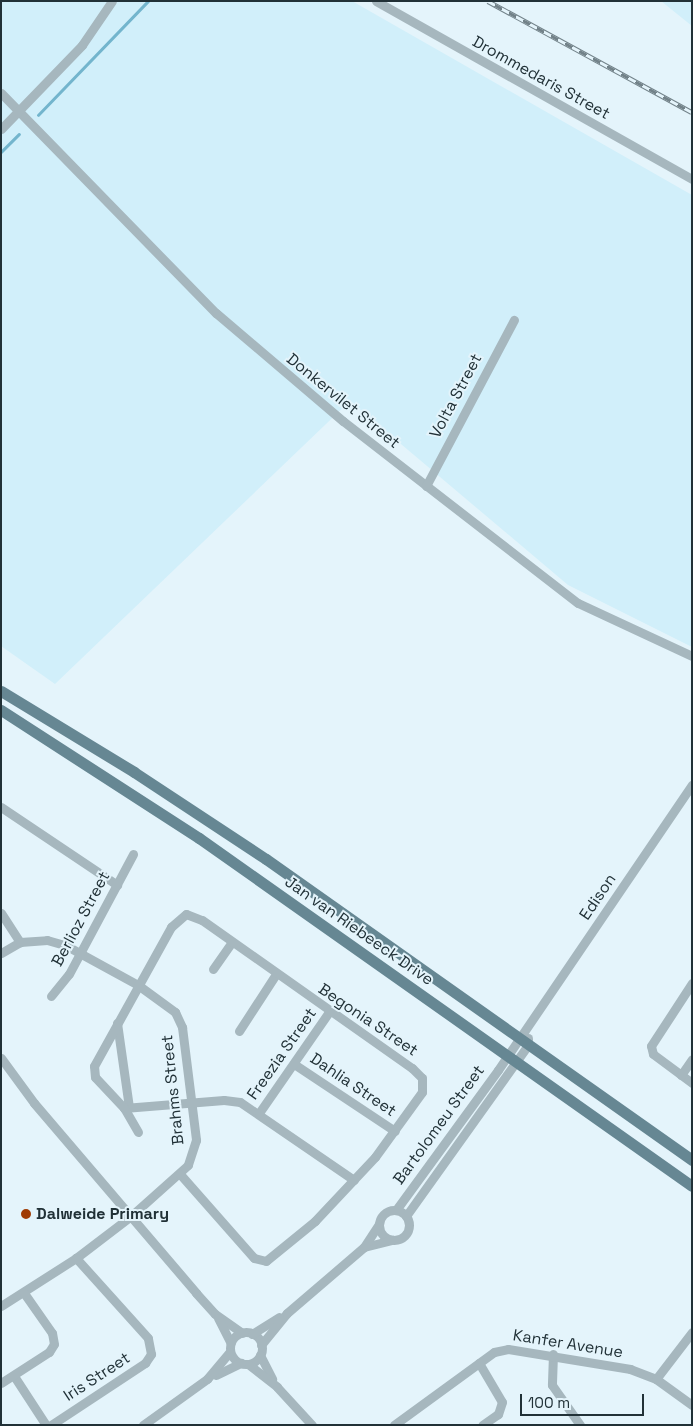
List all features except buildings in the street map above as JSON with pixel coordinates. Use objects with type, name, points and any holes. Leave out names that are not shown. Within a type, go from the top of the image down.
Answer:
[{"type":"main road","name":"Jan van Riebeeck Drive","points":[[1,691],[209,820],[370,931],[523,1042],[692,1160]]},
{"type":"main road","name":"Jan van Riebeeck Drive","points":[[1,710],[199,838],[692,1186]]},
{"type":"street","points":[[1,129],[82,45],[112,1]]},
{"type":"street","name":"Drommedaris Street","points":[[376,1],[692,179]]},
{"type":"street","name":"Donkervilet Street","points":[[1,93],[216,313],[282,370],[426,486],[578,603],[692,656]]},
{"type":"street","name":"Volta Street","points":[[426,486],[514,320]]},
{"type":"street","name":"Edison","points":[[511,1060],[523,1042],[529,1025],[692,785]]},
{"type":"street","points":[[1,807],[117,885]]},
{"type":"street","name":"Berlioz Street","points":[[51,996],[62,984],[81,952],[133,854]]},
{"type":"street","points":[[1,913],[20,942],[1,953]]},
{"type":"street","name":"Begonia Street","points":[[138,985],[171,927],[180,916],[195,916],[329,1012],[412,1068],[422,1078],[422,1092],[395,1131],[354,1180],[298,1238],[271,1259],[262,1262],[244,1248],[180,1174]]},
{"type":"street","name":"Brahms Street","points":[[1,1306],[76,1258],[132,1216],[180,1174],[195,1149],[179,1018],[138,985],[81,952],[56,942],[20,942]]},
{"type":"street","points":[[213,969],[232,942]]},
{"type":"street","points":[[239,1031],[276,974]]},
{"type":"street","points":[[692,982],[651,1046],[653,1054],[692,1083]]},
{"type":"street","points":[[138,985],[117,1023],[94,1072],[126,1108],[138,1132]]},
{"type":"street","name":"Freezia Street","points":[[259,1113],[329,1012]]},
{"type":"street","points":[[117,1023],[126,1108]]},
{"type":"street","points":[[1,1058],[34,1103],[215,1314],[231,1347],[244,1364],[277,1387],[312,1425]]},
{"type":"street","points":[[681,1076],[692,1059]]},
{"type":"street","name":"Bartolomeu Street","points":[[287,1313],[364,1247],[385,1214],[396,1210],[511,1060]]},
{"type":"street","name":"Bartolomeu Street","points":[[364,1247],[393,1240],[408,1232],[406,1216],[511,1060]]},
{"type":"street","name":"Dahlia Street","points":[[294,1064],[395,1131]]},
{"type":"street","points":[[126,1108],[233,1100],[259,1113],[354,1180]]},
{"type":"street","name":"Bartolomeu Street","points":[[396,1210],[406,1216]]},
{"type":"street","points":[[379,1224],[383,1235],[393,1240]]},
{"type":"street","name":"Iris Street","points":[[51,1425],[145,1364],[152,1354],[148,1338],[76,1258]]},
{"type":"street","points":[[1,1383],[48,1352],[54,1344],[52,1333],[24,1293]]},
{"type":"street","points":[[206,1379],[231,1347],[247,1333],[287,1313]]},
{"type":"street","points":[[277,1387],[260,1355],[261,1345],[287,1313]]},
{"type":"street","points":[[215,1314],[247,1333],[261,1345]]},
{"type":"street","points":[[656,1379],[692,1332]]},
{"type":"street","name":"Kanfer Avenue","points":[[394,1425],[494,1352],[508,1349],[552,1354],[630,1369],[656,1379],[692,1405]]},
{"type":"street","points":[[552,1354],[552,1385],[576,1423]]},
{"type":"street","points":[[143,1425],[206,1379],[244,1364],[260,1355]]},
{"type":"street","points":[[479,1363],[502,1402],[498,1414],[482,1425]]},
{"type":"street","points":[[14,1376],[46,1425]]},
{"type":"shaded area","points":[[1,1],[352,1],[692,195],[692,647],[568,585],[350,401],[55,684],[1,646]]},
{"type":"shaded area","points":[[661,1],[692,1],[692,26]]},
{"type":"waterway","points":[[38,115],[148,1]]},
{"type":"waterway","points":[[1,152],[19,134]]},
{"type":"railway","points":[[488,1],[692,112]]},
{"type":"place","name":"Dalweide Primary","points":[[26,1214]]}]
